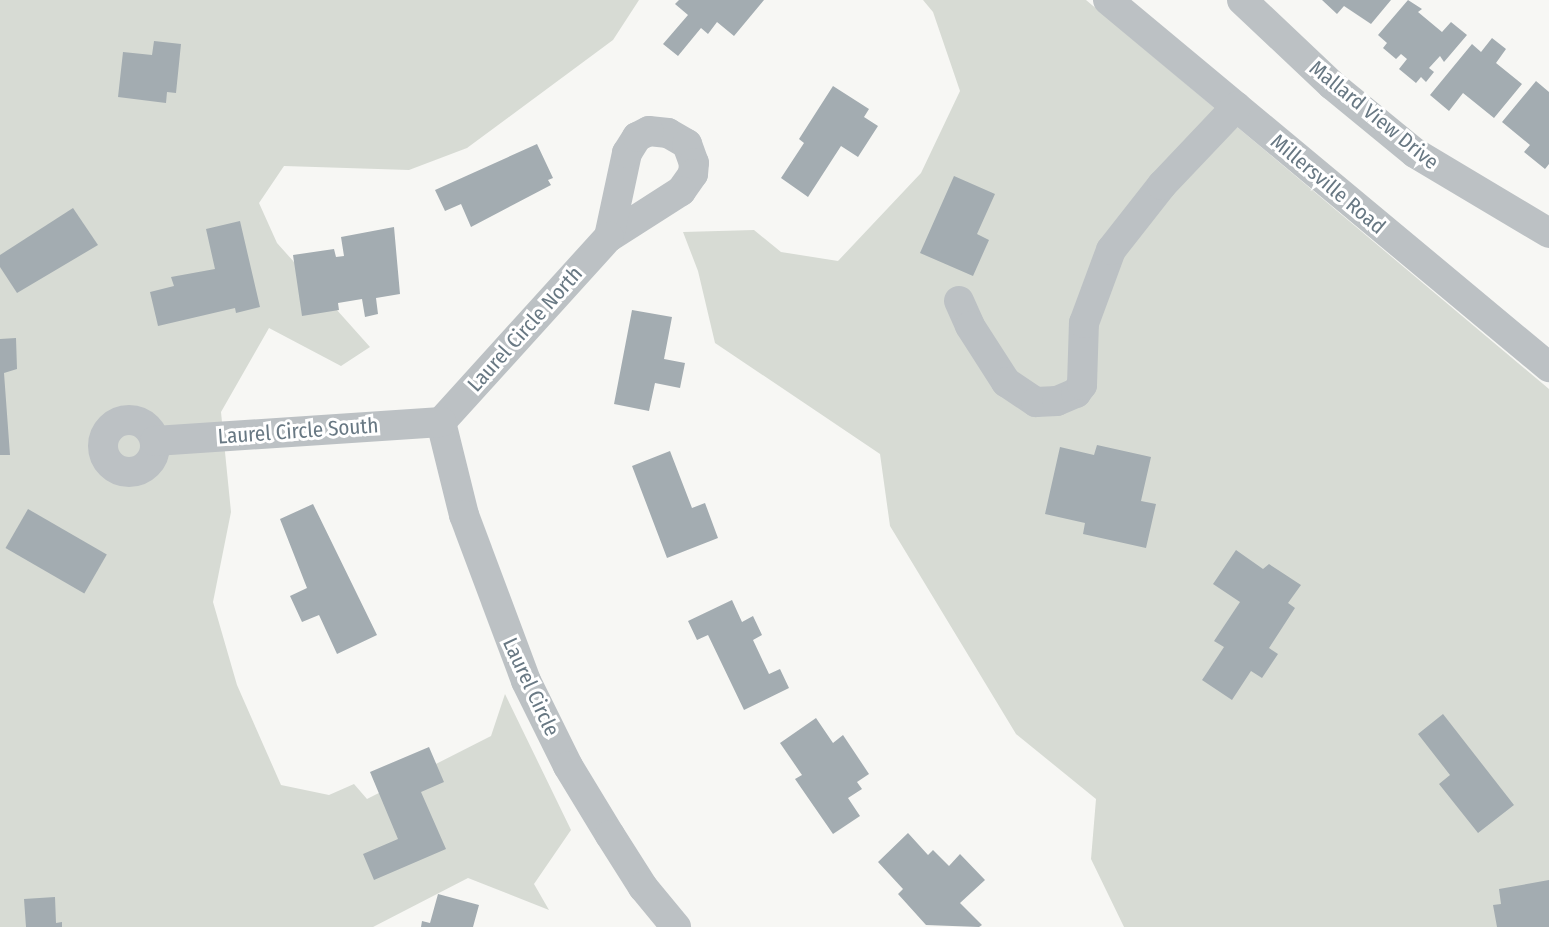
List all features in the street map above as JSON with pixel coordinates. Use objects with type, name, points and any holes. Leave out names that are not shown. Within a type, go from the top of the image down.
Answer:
[{"type":"street","name":"Millersville Road","points":[[1107,0],[1549,368]]},
{"type":"street","name":"Mallard View Drive","points":[[1242,0],[1332,85],[1415,153],[1549,233]]},
{"type":"street","points":[[959,301],[970,326],[1006,382],[1036,402],[1057,401],[1076,393],[1082,385],[1084,323],[1112,250],[1162,185],[1236,107]]},
{"type":"street","name":"Laurel Circle North","points":[[441,422],[609,237]]},
{"type":"street","name":"Laurel Circle South","points":[[155,441],[441,422]]},
{"type":"street","name":"Laurel Circle","points":[[441,422],[464,514],[526,681],[568,766],[663,923]]},
{"type":"shaded area","points":[[0,0],[639,0],[613,40],[467,148],[409,170],[284,166],[259,203],[277,243],[370,347],[341,366],[269,328],[221,412],[231,512],[213,602],[237,685],[281,785],[329,795],[354,784],[367,799],[491,736],[505,694],[571,830],[534,884],[549,910],[468,878],[373,927],[0,927]]},
{"type":"shaded area","points":[[923,0],[1086,0],[1549,389],[1549,927],[1124,927],[1091,859],[1096,799],[1016,734],[890,526],[880,454],[715,343],[698,271],[683,232],[754,230],[781,252],[838,261],[921,173],[960,91],[933,12]]},
{"type":"building","points":[[679,0],[764,0],[734,36],[717,22],[708,34],[701,28],[678,56],[663,44],[688,15],[675,4]]},
{"type":"building","points":[[1322,0],[1391,0],[1371,24],[1344,6],[1337,14]]},
{"type":"building","points":[[1408,0],[1422,9],[1418,12],[1442,32],[1451,22],[1467,35],[1444,62],[1440,56],[1429,68],[1434,72],[1426,82],[1421,77],[1416,83],[1399,69],[1407,59],[1401,54],[1396,59],[1383,48],[1387,43],[1378,35]]},
{"type":"building","points":[[1492,38],[1506,49],[1496,63],[1522,84],[1494,118],[1463,93],[1449,111],[1430,95],[1472,44],[1481,52]]},
{"type":"building","points":[[154,41],[181,44],[176,93],[167,92],[166,103],[118,97],[123,52],[152,55]]},
{"type":"building","points":[[1536,81],[1549,92],[1549,164],[1545,169],[1524,152],[1530,145],[1502,122]]},
{"type":"building","points":[[833,86],[869,109],[864,117],[878,126],[858,157],[841,146],[808,197],[781,178],[804,143],[799,139]]},
{"type":"building","points":[[537,144],[553,178],[548,180],[551,185],[471,227],[461,204],[445,211],[435,190]]},
{"type":"building","points":[[954,176],[995,194],[977,234],[989,240],[973,276],[920,253]]},
{"type":"building","points":[[73,208],[98,245],[17,293],[0,267],[0,255]]},
{"type":"building","points":[[240,221],[260,307],[236,313],[235,308],[158,326],[150,292],[174,286],[171,277],[215,269],[206,229]]},
{"type":"building","points":[[394,227],[400,294],[376,298],[378,314],[365,317],[362,299],[338,303],[339,310],[302,316],[293,255],[334,249],[336,257],[344,256],[341,237]]},
{"type":"building","points":[[632,310],[672,317],[664,359],[685,363],[680,388],[655,383],[649,411],[614,404]]},
{"type":"building","points":[[16,338],[17,369],[4,373],[10,455],[0,455],[0,339]]},
{"type":"building","points":[[1097,445],[1151,457],[1141,501],[1156,504],[1146,548],[1083,534],[1085,523],[1045,514],[1060,447],[1094,455]]},
{"type":"building","points":[[670,451],[692,508],[705,503],[718,538],[667,558],[632,466]]},
{"type":"building","points":[[313,504],[377,635],[337,654],[319,615],[302,622],[290,596],[307,588],[280,519]]},
{"type":"building","points":[[28,509],[107,554],[84,593],[6,548]]},
{"type":"building","points":[[1236,550],[1263,569],[1269,564],[1301,585],[1288,603],[1295,608],[1269,648],[1278,654],[1262,678],[1251,671],[1232,700],[1202,680],[1224,647],[1214,641],[1240,602],[1213,584]]},
{"type":"building","points":[[732,600],[742,622],[753,616],[762,635],[753,640],[769,674],[780,669],[789,688],[744,710],[708,635],[697,640],[688,621]]},
{"type":"building","points":[[1443,714],[1514,805],[1478,833],[1439,784],[1450,775],[1418,734]]},
{"type":"building","points":[[816,718],[833,743],[843,735],[869,774],[857,782],[862,789],[848,798],[860,816],[833,834],[795,779],[802,775],[780,743]]},
{"type":"building","points":[[429,747],[444,782],[421,792],[446,849],[374,880],[363,854],[398,839],[370,772]]},
{"type":"building","points":[[908,833],[928,855],[933,850],[949,866],[960,854],[985,880],[960,903],[982,925],[979,927],[926,925],[898,894],[903,889],[878,862]]},
{"type":"building","points":[[1549,880],[1549,927],[1497,927],[1493,905],[1501,904],[1499,889]]},
{"type":"building","points":[[438,894],[479,905],[473,927],[421,927],[422,921],[430,923]]},
{"type":"building","points":[[55,897],[56,923],[62,922],[62,927],[26,927],[24,899]]}]
